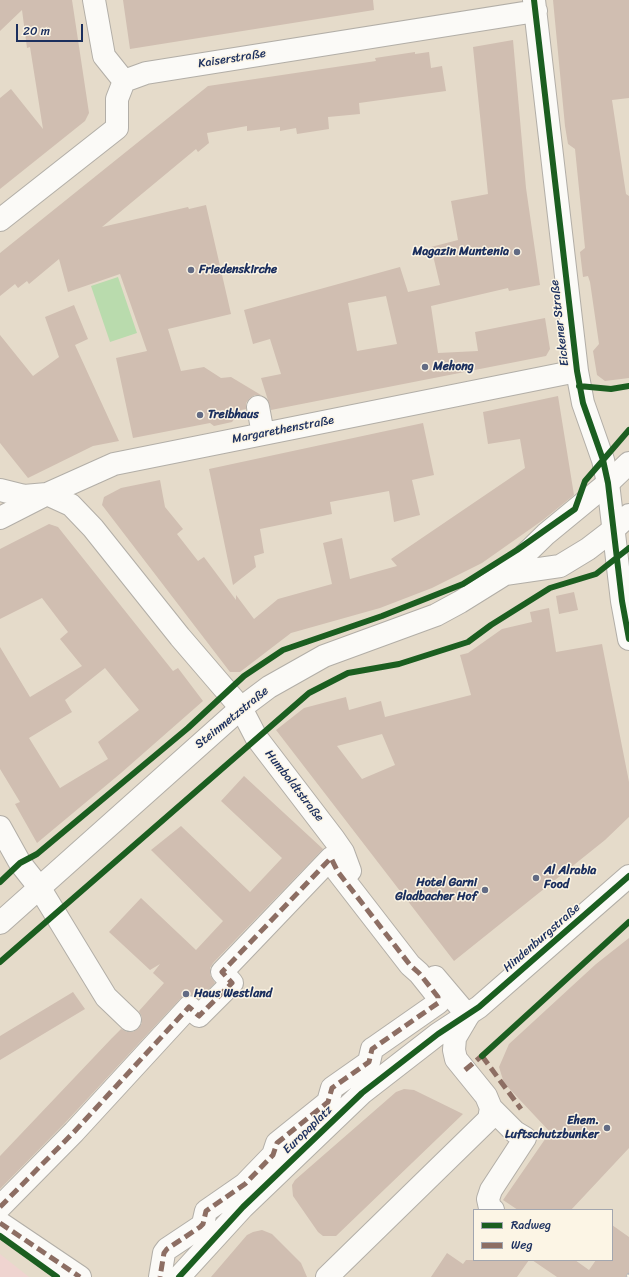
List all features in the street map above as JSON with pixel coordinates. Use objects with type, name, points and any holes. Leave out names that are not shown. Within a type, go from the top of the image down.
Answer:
[{"type":"street","points":[[0,220],[117,128],[117,99],[124,81],[104,56],[94,0]]},
{"type":"street","name":"Kaiserstraße","points":[[124,81],[146,72],[535,6]]},
{"type":"street","name":"Eickener Straße","points":[[535,6],[577,371],[583,403],[603,460],[608,483],[622,522],[629,639]]},
{"type":"street","name":"Margarethenstraße","points":[[0,518],[47,494],[114,464],[577,371]]},
{"type":"street","points":[[258,407],[264,434]]},
{"type":"street","name":"Steinmetzstraße","points":[[0,923],[38,887],[241,708],[269,687],[324,656],[436,614],[460,602],[505,574],[546,534],[608,483],[629,463]]},
{"type":"street","name":"Humboldtstraße","points":[[0,490],[24,496],[47,494],[71,505],[93,528],[180,637],[241,708],[256,737],[343,852],[352,876],[468,1016]]},
{"type":"street","name":"Steinmetzstraße","points":[[505,574],[560,566],[588,549],[622,522]]},
{"type":"street","points":[[0,827],[20,863],[38,887],[106,997],[130,1020]]},
{"type":"street","name":"Europaplatz","points":[[0,1207],[74,1132],[188,1007],[199,1016],[232,983],[222,972],[331,858],[338,872],[410,965],[419,973],[438,997],[438,1003],[372,1049],[369,1062],[332,1088],[328,1102],[277,1143],[273,1155],[245,1184],[208,1209],[205,1214],[203,1224],[167,1249],[164,1253],[160,1277]]},
{"type":"street","name":"Hindenburgstraße","points":[[468,1016],[629,876]]},
{"type":"street","points":[[468,1016],[455,1038],[456,1059],[480,1087],[491,1108],[515,1132],[526,1138],[491,1190],[488,1199],[490,1208],[492,1209]]},
{"type":"street","name":"Europaplatz","points":[[179,1277],[244,1207],[362,1093],[438,1034],[468,1016]]},
{"type":"street","points":[[327,1277],[489,1119],[491,1108]]},
{"type":"street","points":[[0,1223],[80,1277]]},
{"type":"street","points":[[0,1236],[57,1277]]},
{"type":"shaded area","points":[[0,1254],[29,1277],[0,1277]]},
{"type":"green space","points":[[118,277],[137,333],[110,342],[91,286]]},
{"type":"building","points":[[0,0],[72,0],[89,113],[85,121],[0,189],[0,98],[11,89],[43,129],[30,47],[27,48],[22,10],[0,31]]},
{"type":"building","points":[[123,0],[373,0],[374,10],[130,49]]},
{"type":"building","points":[[553,0],[629,0],[629,98],[612,100],[626,194],[629,196],[629,378],[605,381],[597,375],[593,351],[599,344],[590,282],[588,276],[583,277],[580,252],[585,248],[575,149],[568,144],[565,126]]},
{"type":"building","points":[[513,40],[526,188],[540,285],[509,291],[508,288],[431,306],[438,353],[478,351],[475,332],[545,318],[550,349],[546,356],[271,410],[261,378],[281,374],[270,339],[253,344],[244,310],[400,267],[408,292],[440,285],[431,247],[458,240],[451,201],[488,194],[473,47]],"holes":[[[386,296],[397,344],[357,351],[348,303]]]},
{"type":"building","points":[[415,52],[415,54],[429,52],[431,68],[442,66],[446,91],[359,103],[360,114],[328,117],[329,129],[297,134],[296,128],[280,131],[280,127],[247,131],[247,126],[207,133],[209,143],[198,152],[196,149],[102,227],[188,207],[189,209],[206,205],[231,314],[168,329],[181,371],[204,367],[221,378],[231,377],[261,395],[255,395],[250,398],[246,403],[246,409],[241,410],[232,422],[214,426],[210,423],[133,438],[116,358],[147,351],[120,274],[68,292],[59,259],[29,284],[27,281],[18,288],[15,284],[0,296],[0,253],[208,86],[376,61],[375,58]]},
{"type":"building","points":[[74,305],[88,339],[75,345],[119,441],[93,446],[28,478],[0,443],[0,335],[33,376],[59,357],[45,317]]},
{"type":"building","points":[[558,396],[574,495],[543,520],[482,563],[432,588],[380,608],[291,633],[240,672],[230,672],[102,505],[104,497],[121,488],[160,480],[165,507],[183,529],[177,534],[198,561],[204,557],[236,600],[236,595],[254,619],[278,599],[332,584],[323,543],[342,538],[350,579],[397,566],[391,559],[525,468],[520,439],[488,444],[483,412]]},
{"type":"building","points":[[423,423],[434,475],[412,480],[420,515],[394,522],[389,491],[330,502],[332,514],[260,529],[264,553],[254,556],[256,567],[233,585],[209,469]]},
{"type":"building","points":[[49,524],[58,527],[173,671],[178,668],[203,701],[121,773],[37,843],[15,804],[20,802],[0,769],[0,647],[30,697],[82,666],[60,639],[68,632],[42,598],[0,619],[0,549]],"holes":[[[105,668],[139,710],[98,742],[108,759],[60,788],[29,738],[72,712],[65,700]]]},
{"type":"building","points":[[574,592],[578,610],[559,614],[556,596]]},
{"type":"building","points":[[549,608],[556,652],[602,644],[629,782],[629,817],[605,840],[454,961],[276,730],[304,708],[346,697],[349,710],[381,701],[385,717],[471,695],[460,655],[468,653],[502,629],[532,622],[530,612]],"holes":[[[382,734],[395,765],[362,779],[337,746]]]},
{"type":"building","name":"Haus Westland","points":[[244,776],[323,849],[213,963],[210,968],[210,975],[215,983],[199,999],[191,995],[185,995],[180,999],[65,1123],[0,1189],[0,1156],[121,1029],[127,1032],[133,1032],[139,1028],[142,1023],[142,1017],[139,1011],[164,983],[153,973],[160,964],[150,970],[109,932],[141,898],[196,950],[223,921],[151,850],[181,826],[250,892],[282,858],[221,801]]},
{"type":"building","points":[[629,938],[629,1148],[572,1209],[516,1209],[503,1200],[550,1132],[504,1083],[499,1067],[509,1044],[596,964]]},
{"type":"building","points":[[73,992],[85,1009],[0,1060],[0,1036]]},
{"type":"building","points":[[404,1089],[414,1090],[463,1114],[336,1236],[323,1236],[318,1232],[293,1196],[292,1185],[295,1180],[396,1092]]},
{"type":"building","points":[[613,1226],[629,1237],[629,1277],[557,1277],[533,1261],[576,1261],[589,1270],[595,1261],[613,1261]]},
{"type":"building","points":[[262,1230],[272,1234],[301,1263],[307,1277],[211,1277],[247,1235]]},
{"type":"building","points":[[447,1253],[463,1264],[466,1260],[528,1261],[517,1277],[431,1277]]},
{"type":"marked path","points":[[0,1207],[74,1132],[189,1007],[199,1016],[232,983],[222,972],[331,858],[338,872],[410,965],[419,973],[438,997],[438,1003],[372,1049],[369,1062],[332,1088],[328,1102],[277,1143],[273,1155],[245,1184],[206,1211],[203,1224],[200,1227],[167,1249],[164,1253],[160,1277]]},
{"type":"marked path","points":[[465,1070],[484,1054]]},
{"type":"marked path","points":[[482,1056],[521,1109]]},
{"type":"marked path","points":[[0,1223],[80,1277]]},
{"type":"cycle path","points":[[534,0],[577,371],[583,403],[603,460],[608,483],[622,601],[629,639]]},
{"type":"cycle path","points":[[579,386],[611,389],[629,386]]},
{"type":"cycle path","points":[[0,882],[20,863],[37,854],[188,728],[244,676],[283,650],[382,616],[463,584],[517,550],[575,509],[585,481],[629,430]]},
{"type":"cycle path","points":[[0,962],[309,693],[348,673],[399,664],[468,642],[491,625],[550,588],[596,574],[629,548]]},
{"type":"cycle path","points":[[179,1277],[243,1207],[362,1093],[438,1034],[479,1007],[629,876]]},
{"type":"cycle path","points":[[482,1056],[629,922]]},
{"type":"cycle path","points":[[0,1236],[57,1277]]},
{"type":"place","name":"Magazin Muntenia","points":[[517,252]]},
{"type":"place","name":"Friedenskirche","points":[[191,270]]},
{"type":"place","name":"Mehong","points":[[425,367]]},
{"type":"place","name":"Treibhaus","points":[[200,415]]},
{"type":"place","name":"Al Alrabia Food","points":[[536,878]]},
{"type":"place","name":"Hotel Garni Gladbacher Hof","points":[[485,890]]},
{"type":"place","name":"Haus Westland","points":[[186,994]]},
{"type":"place","name":"Ehem. Luftschutzbunker","points":[[607,1128]]}]
